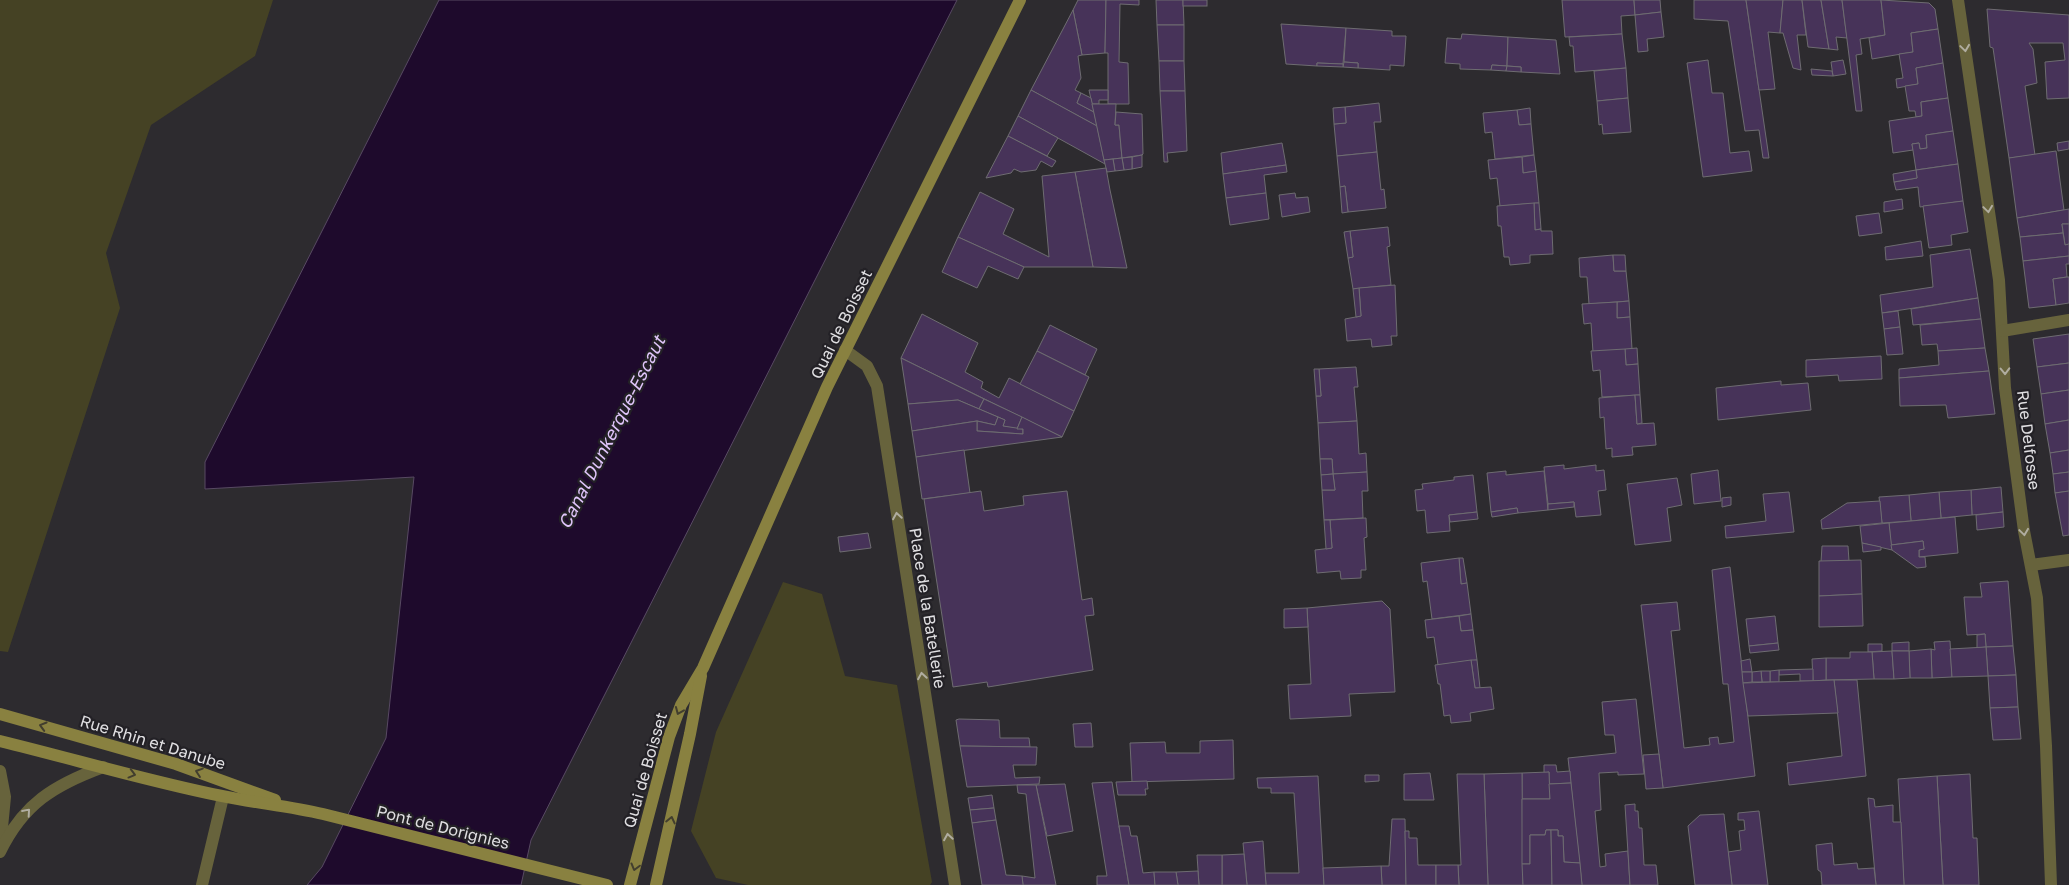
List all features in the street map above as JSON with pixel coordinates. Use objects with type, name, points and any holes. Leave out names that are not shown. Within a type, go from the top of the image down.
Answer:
[{"type":"main road","name":"Quai de Boisset","points":[[630,885],[669,737],[681,705],[703,668],[845,350],[1020,0]]},
{"type":"main road","name":"Quai de Boisset","points":[[656,885],[703,668]]},
{"type":"main road","name":"Rue Rhin et Danube","points":[[0,714],[176,764],[294,807]]},
{"type":"main road","name":"Rue Rhin et Danube","points":[[0,741],[222,797],[294,807],[323,814]]},
{"type":"main road","name":"Pont de Dorignies","points":[[323,814],[607,885]]},
{"type":"street","name":"Rue Delfosse","points":[[1958,0],[1998,280],[2006,388],[2024,531],[2037,598],[2046,746],[2051,885]]},
{"type":"street","points":[[2002,331],[2069,320]]},
{"type":"street","name":"Place de la Batellerie","points":[[845,350],[867,366],[877,386],[956,885]]},
{"type":"street","points":[[2031,565],[2069,560]]},
{"type":"street","points":[[0,851],[23,817],[47,793],[71,779],[103,767]]},
{"type":"street","points":[[0,771],[5,797],[0,851]]},
{"type":"street","points":[[202,885],[222,797]]},
{"type":"shaded area","points":[[0,0],[273,0],[255,56],[151,125],[106,253],[120,308],[8,652],[0,651]]},
{"type":"shaded area","points":[[783,582],[822,594],[845,676],[897,685],[932,882],[930,885],[748,885],[716,878],[691,831],[716,732]]},
{"type":"water","name":"Canal Dunkerque-Escaut","points":[[439,0],[957,0],[531,840],[521,885],[307,885],[322,867],[386,738],[414,477],[205,489],[205,462]]},
{"type":"building","points":[[1078,0],[1106,0],[1105,53],[1082,55],[1073,10]]},
{"type":"building","points":[[1106,0],[1139,0],[1139,5],[1120,4],[1119,62],[1128,63],[1129,104],[1108,104],[1108,53],[1105,53]]},
{"type":"building","points":[[1156,0],[1183,0],[1184,25],[1157,25]]},
{"type":"building","points":[[1183,0],[1207,0],[1207,6],[1183,6]]},
{"type":"building","points":[[1562,0],[1634,0],[1635,15],[1621,16],[1622,34],[1565,37]]},
{"type":"building","points":[[1634,0],[1660,0],[1661,12],[1635,15]]},
{"type":"building","points":[[1694,0],[1746,0],[1769,158],[1763,158],[1759,130],[1745,131],[1728,21],[1694,19]]},
{"type":"building","points":[[1746,0],[1783,0],[1780,33],[1768,32],[1775,89],[1759,90]]},
{"type":"building","points":[[1783,0],[1802,0],[1806,35],[1797,35],[1801,70],[1793,68],[1783,33],[1780,33]]},
{"type":"building","points":[[1802,0],[1821,0],[1829,49],[1808,47]]},
{"type":"building","points":[[1821,0],[1842,0],[1847,38],[1836,37],[1838,50],[1829,49]]},
{"type":"building","points":[[1842,0],[1881,0],[1885,35],[1860,39],[1862,54],[1856,55],[1862,111],[1856,111]]},
{"type":"building","points":[[1881,0],[1929,3],[1935,9],[1938,29],[1911,33],[1913,52],[1872,59],[1869,38],[1885,35]]},
{"type":"building","points":[[1987,9],[2069,15],[2069,98],[2047,99],[2045,62],[2065,60],[2063,43],[2029,43],[2033,49],[2037,83],[2025,86],[2035,155],[2009,158],[1993,48],[1990,47]]},
{"type":"building","points":[[1073,10],[1082,55],[1078,56],[1081,78],[1075,90],[1081,93],[1077,103],[1094,112],[1097,126],[1031,90]]},
{"type":"building","points":[[1661,12],[1664,37],[1647,39],[1648,51],[1638,52],[1635,15]]},
{"type":"building","points":[[1281,24],[1346,28],[1343,64],[1317,63],[1317,66],[1286,64]]},
{"type":"building","points":[[1157,25],[1184,25],[1184,61],[1159,61]]},
{"type":"building","points":[[1346,28],[1392,31],[1392,36],[1406,36],[1404,66],[1390,65],[1390,70],[1358,68],[1358,63],[1344,62]]},
{"type":"building","points":[[1938,29],[1943,63],[1916,68],[1918,84],[1897,88],[1896,79],[1903,78],[1899,54],[1913,52],[1911,33]]},
{"type":"building","points":[[1462,34],[1508,37],[1507,66],[1492,65],[1491,70],[1460,69],[1460,64],[1445,63],[1447,38],[1461,39]]},
{"type":"building","points":[[1622,34],[1626,68],[1575,72],[1573,46],[1570,46],[1569,37]]},
{"type":"building","points":[[1508,37],[1556,40],[1560,74],[1521,72],[1521,67],[1507,66]]},
{"type":"building","points":[[1708,60],[1712,93],[1723,93],[1730,153],[1749,151],[1752,171],[1703,177],[1687,63]]},
{"type":"building","points":[[1843,60],[1846,74],[1833,76],[1831,62]]},
{"type":"building","points":[[1159,61],[1184,61],[1185,91],[1160,91]]},
{"type":"building","points":[[1344,62],[1358,63],[1358,68],[1343,67]]},
{"type":"building","points":[[1317,63],[1343,64],[1343,67],[1317,66]]},
{"type":"building","points":[[1943,63],[1948,98],[1921,102],[1922,116],[1916,117],[1915,111],[1909,111],[1905,86],[1918,84],[1916,68]]},
{"type":"building","points":[[1492,65],[1507,66],[1506,71],[1491,70]]},
{"type":"building","points":[[1507,66],[1521,67],[1521,72],[1506,71]]},
{"type":"building","points":[[1626,68],[1628,98],[1597,101],[1594,71]]},
{"type":"building","points":[[1811,69],[1832,71],[1833,76],[1812,75]]},
{"type":"building","points":[[1031,90],[1097,126],[1105,164],[1018,116]]},
{"type":"building","points":[[1089,90],[1108,90],[1108,100],[1099,100],[1099,104],[1092,104]]},
{"type":"building","points":[[1160,91],[1185,91],[1187,151],[1167,153],[1168,162],[1164,162]]},
{"type":"building","points":[[1081,93],[1091,98],[1094,112],[1077,103]]},
{"type":"building","points":[[1628,98],[1631,132],[1603,134],[1602,124],[1599,125],[1597,101]]},
{"type":"building","points":[[1948,98],[1953,131],[1926,135],[1927,148],[1920,149],[1919,143],[1912,144],[1913,150],[1893,153],[1889,121],[1922,116],[1921,102]]},
{"type":"building","points":[[1379,103],[1381,122],[1374,122],[1377,152],[1337,156],[1334,124],[1346,123],[1345,107]]},
{"type":"building","points":[[1092,104],[1116,104],[1115,125],[1119,125],[1122,158],[1104,160]]},
{"type":"building","points":[[1345,107],[1346,123],[1334,124],[1333,108]]},
{"type":"building","points":[[1530,108],[1531,124],[1519,125],[1517,110]]},
{"type":"building","points":[[1517,110],[1519,125],[1531,124],[1534,155],[1495,159],[1492,132],[1485,133],[1483,113]]},
{"type":"building","points":[[1116,112],[1142,114],[1142,155],[1122,158],[1119,125],[1115,125]]},
{"type":"building","points":[[1018,116],[1058,138],[1047,156],[1008,136]]},
{"type":"building","points":[[1953,131],[1958,164],[1916,170],[1912,144],[1919,143],[1920,149],[1927,148],[1926,135]]},
{"type":"building","points":[[1008,136],[1056,161],[1052,167],[1041,161],[1036,170],[1021,172],[1014,169],[1011,173],[986,178]]},
{"type":"building","points":[[2069,141],[2069,149],[2058,151],[2057,143]]},
{"type":"building","points":[[1282,143],[1286,165],[1223,174],[1221,153]]},
{"type":"building","points":[[2056,151],[2064,210],[2017,218],[2009,158]]},
{"type":"building","points":[[1377,152],[1381,190],[1384,189],[1386,208],[1348,212],[1345,186],[1340,187],[1337,156]]},
{"type":"building","points":[[1142,155],[1142,167],[1132,169],[1132,157]]},
{"type":"building","points":[[1534,155],[1536,171],[1523,173],[1522,157]]},
{"type":"building","points":[[1132,157],[1132,169],[1124,170],[1122,158]]},
{"type":"building","points":[[1522,157],[1523,173],[1536,171],[1539,203],[1500,206],[1497,178],[1490,179],[1488,160]]},
{"type":"building","points":[[1122,158],[1124,170],[1115,171],[1113,159]]},
{"type":"building","points":[[1113,159],[1115,171],[1107,172],[1104,160]]},
{"type":"building","points":[[1958,164],[1963,201],[1920,207],[1918,187],[1896,190],[1894,182],[1917,178],[1916,170]]},
{"type":"building","points":[[1286,165],[1287,172],[1264,175],[1266,193],[1226,198],[1223,174]]},
{"type":"building","points":[[1106,168],[1127,268],[1093,267],[1075,172]]},
{"type":"building","points":[[1916,170],[1917,178],[1894,182],[1893,174]]},
{"type":"building","points":[[1075,172],[1093,267],[1024,267],[958,237],[980,192],[1014,209],[1003,234],[1049,257],[1042,176]]},
{"type":"building","points":[[1345,186],[1348,212],[1342,213],[1340,187]]},
{"type":"building","points":[[1266,193],[1269,219],[1230,225],[1226,198]]},
{"type":"building","points":[[1295,193],[1296,198],[1308,197],[1310,212],[1282,217],[1279,195]]},
{"type":"building","points":[[1902,199],[1903,209],[1884,212],[1884,202]]},
{"type":"building","points":[[1963,201],[1968,232],[1951,235],[1952,245],[1929,248],[1923,206]]},
{"type":"building","points":[[1534,203],[1539,203],[1541,229],[1535,230]]},
{"type":"building","points":[[1534,203],[1535,230],[1552,231],[1553,254],[1530,255],[1530,263],[1510,265],[1509,257],[1504,257],[1501,226],[1498,226],[1497,206]]},
{"type":"building","points":[[2069,209],[2069,224],[2062,224],[2063,233],[2020,237],[2017,218]]},
{"type":"building","points":[[1879,213],[1882,233],[1859,236],[1856,216]]},
{"type":"building","points":[[2062,224],[2069,224],[2069,244],[2065,245]]},
{"type":"building","points":[[1388,227],[1390,246],[1387,247],[1391,285],[1353,289],[1348,258],[1353,257],[1350,231]]},
{"type":"building","points":[[1350,231],[1353,257],[1348,258],[1344,232]]},
{"type":"building","points":[[2063,233],[2065,245],[2069,244],[2069,256],[2023,261],[2020,237]]},
{"type":"building","points":[[958,237],[1024,267],[1018,279],[988,266],[977,288],[942,272]]},
{"type":"building","points":[[1921,241],[1923,256],[1886,260],[1885,247]]},
{"type":"building","points":[[1970,249],[1978,298],[1882,313],[1880,295],[1933,287],[1930,255]]},
{"type":"building","points":[[1613,255],[1614,271],[1626,271],[1629,301],[1589,304],[1587,277],[1580,277],[1579,258]]},
{"type":"building","points":[[1613,255],[1625,255],[1626,271],[1614,271]]},
{"type":"building","points":[[2069,256],[2069,264],[2066,264],[2067,277],[2053,279],[2056,305],[2029,308],[2023,261]]},
{"type":"building","points":[[2069,277],[2069,303],[2056,305],[2053,279]]},
{"type":"building","points":[[1395,285],[1397,336],[1391,336],[1392,345],[1372,347],[1371,339],[1347,341],[1345,319],[1361,316],[1359,288]]},
{"type":"building","points":[[1359,288],[1361,316],[1356,317],[1353,289]]},
{"type":"building","points":[[1978,298],[1981,319],[1913,325],[1911,309]]},
{"type":"building","points":[[1629,301],[1630,317],[1617,318],[1617,302]]},
{"type":"building","points":[[1617,302],[1617,318],[1630,317],[1632,349],[1593,352],[1591,323],[1584,324],[1582,304]]},
{"type":"building","points":[[1898,311],[1900,327],[1884,329],[1882,313]]},
{"type":"building","points":[[922,314],[978,343],[965,372],[983,382],[981,388],[999,398],[1009,378],[1074,411],[1062,437],[901,358]]},
{"type":"building","points":[[1981,319],[1985,348],[1938,351],[1937,344],[1922,345],[1920,325]]},
{"type":"building","points":[[1050,325],[1097,349],[1085,375],[1037,351]]},
{"type":"building","points":[[1900,327],[1903,354],[1887,355],[1884,329]]},
{"type":"building","points":[[2069,334],[2069,363],[2037,367],[2033,339]]},
{"type":"building","points":[[1637,348],[1638,364],[1626,365],[1625,349]]},
{"type":"building","points":[[1985,348],[1989,371],[1899,378],[1899,369],[1939,365],[1938,351]]},
{"type":"building","points":[[1625,349],[1626,365],[1638,364],[1640,395],[1602,397],[1600,370],[1593,371],[1591,351]]},
{"type":"building","points":[[1037,351],[1089,377],[1074,411],[1020,384]]},
{"type":"building","points":[[1881,356],[1882,379],[1839,381],[1838,375],[1806,377],[1806,360]]},
{"type":"building","points":[[901,358],[984,399],[979,409],[958,400],[908,404]]},
{"type":"building","points":[[2069,363],[2069,390],[2041,394],[2037,367]]},
{"type":"building","points":[[1356,367],[1358,387],[1354,387],[1357,421],[1318,423],[1316,396],[1321,396],[1319,369]]},
{"type":"building","points":[[1314,369],[1319,369],[1321,396],[1316,396]]},
{"type":"building","points":[[1989,371],[1995,414],[1948,418],[1946,405],[1900,406],[1899,378]]},
{"type":"building","points":[[1781,381],[1781,385],[1808,383],[1811,410],[1718,420],[1716,388]]},
{"type":"building","points":[[2069,390],[2069,420],[2045,424],[2041,394]]},
{"type":"building","points":[[1635,395],[1637,424],[1654,423],[1656,445],[1632,447],[1633,455],[1612,457],[1612,448],[1606,449],[1604,417],[1600,418],[1599,398]]},
{"type":"building","points":[[1635,395],[1640,395],[1642,423],[1637,424]]},
{"type":"building","points":[[984,399],[1022,417],[1017,429],[1003,426],[1005,420],[979,409]]},
{"type":"building","points":[[958,400],[998,417],[995,425],[977,421],[912,431],[908,404]]},
{"type":"building","points":[[998,417],[1005,420],[1003,426],[1023,429],[1023,434],[977,431],[977,421],[995,425]]},
{"type":"building","points":[[1022,417],[1062,437],[916,457],[912,431],[977,421],[977,431],[1023,434],[1023,429],[1017,429]]},
{"type":"building","points":[[2069,420],[2069,450],[2050,453],[2045,424]]},
{"type":"building","points":[[1357,421],[1359,454],[1366,453],[1367,472],[1333,474],[1332,459],[1320,459],[1318,423]]},
{"type":"building","points":[[964,450],[970,493],[922,499],[916,457]]},
{"type":"building","points":[[2069,450],[2069,472],[2053,474],[2050,453]]},
{"type":"building","points":[[1320,459],[1332,459],[1333,474],[1321,475]]},
{"type":"building","points":[[1564,465],[1564,469],[1596,465],[1596,471],[1604,470],[1606,490],[1598,491],[1601,515],[1576,517],[1574,502],[1548,504],[1544,467]]},
{"type":"building","points":[[1718,470],[1721,501],[1694,504],[1691,474]]},
{"type":"building","points":[[1506,471],[1506,475],[1544,471],[1548,510],[1518,513],[1517,508],[1491,512],[1487,473]]},
{"type":"building","points":[[1367,472],[1368,491],[1362,491],[1363,518],[1324,520],[1322,490],[1335,490],[1333,474]]},
{"type":"building","points":[[2069,472],[2069,491],[2055,493],[2053,474]]},
{"type":"building","points":[[1333,474],[1335,490],[1322,490],[1321,475]]},
{"type":"building","points":[[1473,475],[1477,512],[1449,515],[1450,531],[1427,533],[1425,510],[1417,511],[1415,490],[1423,489],[1422,484],[1454,480],[1454,477]]},
{"type":"building","points":[[1677,478],[1682,505],[1667,508],[1671,541],[1635,545],[1627,484]]},
{"type":"building","points":[[2001,487],[2003,512],[1972,515],[1971,490]]},
{"type":"building","points":[[1971,490],[1972,515],[1941,518],[1939,492]]},
{"type":"building","points":[[981,491],[984,511],[1024,505],[1023,496],[1067,491],[1082,600],[1092,598],[1094,615],[1085,616],[1093,670],[988,687],[987,682],[953,687],[924,499]]},
{"type":"building","points":[[2069,491],[2069,535],[2063,536],[2055,493]]},
{"type":"building","points":[[1789,492],[1794,532],[1726,538],[1725,526],[1766,521],[1763,494]]},
{"type":"building","points":[[1939,492],[1941,518],[1911,521],[1909,495]]},
{"type":"building","points":[[1909,495],[1911,521],[1882,523],[1879,497]]},
{"type":"building","points":[[1731,497],[1731,505],[1722,507],[1722,498]]},
{"type":"building","points":[[1880,501],[1882,523],[1822,529],[1821,520],[1847,503]]},
{"type":"building","points":[[1574,502],[1574,507],[1548,510],[1548,504]]},
{"type":"building","points":[[1517,508],[1518,513],[1492,517],[1491,512]]},
{"type":"building","points":[[1477,512],[1478,519],[1450,522],[1449,515]]},
{"type":"building","points":[[2003,512],[2004,527],[1977,530],[1976,515]]},
{"type":"building","points":[[1955,517],[1958,553],[1919,557],[1919,550],[1924,549],[1923,541],[1891,545],[1889,523]]},
{"type":"building","points":[[1366,518],[1367,537],[1364,538],[1366,570],[1361,570],[1361,578],[1341,579],[1340,571],[1317,573],[1315,550],[1332,548],[1330,520]]},
{"type":"building","points":[[1324,520],[1330,520],[1332,548],[1326,549]]},
{"type":"building","points":[[1889,523],[1892,550],[1862,543],[1860,526]]},
{"type":"building","points":[[868,533],[871,548],[840,552],[838,537]]},
{"type":"building","points":[[1923,541],[1924,549],[1919,550],[1919,557],[1925,557],[1926,567],[1917,568],[1892,550],[1891,545]]},
{"type":"building","points":[[1862,543],[1881,547],[1881,550],[1863,552]]},
{"type":"building","points":[[1822,546],[1848,546],[1849,561],[1821,562]]},
{"type":"building","points":[[1459,558],[1463,558],[1467,583],[1461,584]]},
{"type":"building","points":[[1459,558],[1461,584],[1467,583],[1471,614],[1432,619],[1427,581],[1423,582],[1421,563]]},
{"type":"building","points":[[1861,560],[1862,594],[1819,596],[1819,561]]},
{"type":"building","points":[[1730,567],[1755,776],[1663,788],[1641,605],[1677,602],[1680,630],[1671,631],[1684,748],[1710,745],[1709,738],[1718,737],[1719,744],[1734,742],[1728,684],[1723,684],[1712,570]]},
{"type":"building","points":[[2008,581],[2013,646],[1986,647],[1985,634],[1967,635],[1964,597],[1982,597],[1980,583]]},
{"type":"building","points":[[1862,594],[1863,626],[1819,627],[1819,596]]},
{"type":"building","points":[[1382,601],[1390,609],[1395,692],[1349,694],[1351,716],[1290,719],[1288,685],[1311,684],[1307,608]]},
{"type":"building","points":[[1307,608],[1308,627],[1284,628],[1284,609]]},
{"type":"building","points":[[1471,614],[1473,630],[1461,631],[1459,616]]},
{"type":"building","points":[[1459,616],[1461,631],[1473,630],[1477,660],[1438,665],[1434,637],[1427,638],[1425,620]]},
{"type":"building","points":[[1775,616],[1778,643],[1749,646],[1746,619]]},
{"type":"building","points":[[1985,634],[1986,647],[1977,648],[1977,635]]},
{"type":"building","points":[[1950,641],[1952,677],[1932,678],[1931,649],[1935,650],[1934,642]]},
{"type":"building","points":[[1909,642],[1909,651],[1892,651],[1892,643]]},
{"type":"building","points":[[1778,643],[1779,650],[1750,653],[1749,646]]},
{"type":"building","points":[[1868,644],[1882,644],[1882,651],[1868,652]]},
{"type":"building","points":[[2013,646],[2016,675],[1988,676],[1986,647]]},
{"type":"building","points":[[1986,647],[1988,676],[1952,677],[1950,649]]},
{"type":"building","points":[[1931,649],[1932,678],[1910,678],[1909,651]]},
{"type":"building","points":[[1892,651],[1894,679],[1874,679],[1872,652]]},
{"type":"building","points":[[1892,651],[1909,651],[1910,678],[1894,679]]},
{"type":"building","points":[[1850,652],[1872,652],[1874,679],[1826,680],[1826,658],[1850,658]]},
{"type":"building","points":[[1826,658],[1826,680],[1813,681],[1812,659]]},
{"type":"building","points":[[1750,659],[1752,672],[1742,672],[1741,661]]},
{"type":"building","points":[[1471,660],[1477,660],[1480,688],[1475,688]]},
{"type":"building","points":[[1471,660],[1475,688],[1491,687],[1494,709],[1470,713],[1471,721],[1451,723],[1450,715],[1444,716],[1440,684],[1438,684],[1435,665]]},
{"type":"building","points":[[1813,669],[1813,681],[1800,681],[1800,674],[1779,675],[1779,670]]},
{"type":"building","points":[[1779,670],[1779,682],[1770,682],[1770,671]]},
{"type":"building","points":[[1761,671],[1770,671],[1770,682],[1762,682]]},
{"type":"building","points":[[1761,671],[1762,682],[1752,682],[1752,672]]},
{"type":"building","points":[[1742,672],[1752,672],[1752,682],[1743,683]]},
{"type":"building","points":[[2016,675],[2018,707],[1990,708],[1988,676]]},
{"type":"building","points":[[1834,680],[1857,680],[1866,776],[1789,785],[1787,763],[1842,756]]},
{"type":"building","points":[[1834,680],[1838,713],[1748,716],[1743,683]]},
{"type":"building","points":[[1636,699],[1644,774],[1618,775],[1618,772],[1599,773],[1601,810],[1595,811],[1600,867],[1606,866],[1605,854],[1628,851],[1630,885],[1582,885],[1568,758],[1616,753],[1614,735],[1605,735],[1602,702]]},
{"type":"building","points":[[2018,707],[2021,739],[1993,740],[1990,708]]},
{"type":"building","points":[[956,720],[999,720],[1000,738],[1029,738],[1030,747],[960,746]]},
{"type":"building","points":[[1091,723],[1093,747],[1075,747],[1073,724]]},
{"type":"building","points":[[1233,740],[1234,779],[1132,782],[1130,743],[1165,742],[1166,753],[1200,753],[1200,741]]},
{"type":"building","points":[[960,746],[1037,747],[1036,765],[1013,765],[1015,778],[1040,777],[1039,784],[967,787]]},
{"type":"building","points":[[1659,754],[1663,788],[1646,789],[1643,755]]},
{"type":"building","points":[[1544,765],[1556,765],[1557,772],[1570,771],[1571,783],[1549,784],[1549,772],[1544,773]]},
{"type":"building","points":[[1549,772],[1550,799],[1522,799],[1522,773]]},
{"type":"building","points":[[1430,773],[1434,800],[1404,800],[1404,774]]},
{"type":"building","points":[[1522,773],[1523,885],[1488,885],[1484,774]]},
{"type":"building","points":[[1457,774],[1484,774],[1488,885],[1459,885],[1458,865],[1461,865]]},
{"type":"building","points":[[1970,774],[1973,838],[1977,838],[1979,885],[1943,885],[1937,776]]},
{"type":"building","points":[[1365,775],[1379,775],[1379,781],[1365,782]]},
{"type":"building","points":[[1318,776],[1324,885],[1266,885],[1265,873],[1299,873],[1294,793],[1271,793],[1271,788],[1258,788],[1257,778]]},
{"type":"building","points":[[1937,776],[1943,885],[1904,885],[1898,779]]},
{"type":"building","points":[[1147,781],[1148,789],[1145,789],[1146,795],[1118,795],[1116,782]]},
{"type":"building","points":[[1112,782],[1129,885],[1097,885],[1097,876],[1107,876],[1092,783]]},
{"type":"building","points":[[1571,783],[1580,863],[1564,862],[1563,836],[1558,836],[1558,830],[1546,830],[1545,835],[1530,835],[1530,864],[1522,864],[1522,799],[1550,799],[1549,784]]},
{"type":"building","points":[[1065,784],[1073,831],[1047,836],[1036,785]]},
{"type":"building","points":[[1017,785],[1036,785],[1056,885],[1023,885],[1022,876],[1035,878],[1026,794],[1018,793]]},
{"type":"building","points":[[992,795],[994,808],[970,810],[968,798]]},
{"type":"building","points":[[1868,798],[1874,799],[1875,807],[1893,805],[1893,822],[1901,822],[1904,885],[1876,885]]},
{"type":"building","points":[[1635,804],[1635,811],[1638,811],[1639,828],[1642,828],[1644,865],[1656,865],[1658,885],[1630,885],[1625,805]]},
{"type":"building","points":[[994,808],[996,820],[972,823],[970,810]]},
{"type":"building","points":[[1759,811],[1768,885],[1732,885],[1728,852],[1741,850],[1739,831],[1745,830],[1744,820],[1738,820],[1738,813]]},
{"type":"building","points":[[1724,814],[1732,885],[1695,885],[1688,826],[1700,815]]},
{"type":"building","points":[[1392,819],[1405,819],[1406,885],[1382,885],[1381,866],[1389,866]]},
{"type":"building","points":[[996,820],[1006,875],[1022,876],[1023,885],[982,885],[972,823]]},
{"type":"building","points":[[1119,826],[1129,826],[1131,836],[1137,836],[1143,873],[1154,872],[1155,885],[1129,885]]},
{"type":"building","points":[[1546,830],[1551,830],[1552,885],[1523,885],[1522,864],[1530,864],[1530,835],[1545,835]]},
{"type":"building","points":[[1551,830],[1558,830],[1558,836],[1563,836],[1564,862],[1580,863],[1582,885],[1552,885]]},
{"type":"building","points":[[1405,831],[1409,831],[1409,838],[1417,838],[1418,865],[1436,865],[1436,885],[1406,885]]},
{"type":"building","points":[[1263,841],[1266,885],[1247,885],[1243,843]]},
{"type":"building","points":[[1832,843],[1834,865],[1857,863],[1858,869],[1874,868],[1876,885],[1822,885],[1821,872],[1818,870],[1816,845]]},
{"type":"building","points":[[1244,854],[1247,885],[1222,885],[1222,855]]},
{"type":"building","points":[[1197,855],[1222,855],[1222,885],[1199,885]]},
{"type":"building","points":[[1436,865],[1458,865],[1459,885],[1436,885]]},
{"type":"building","points":[[1381,866],[1382,885],[1324,885],[1323,868]]},
{"type":"building","points":[[1198,871],[1199,885],[1178,885],[1176,872]]},
{"type":"building","points":[[1154,872],[1176,872],[1178,885],[1155,885]]}]
